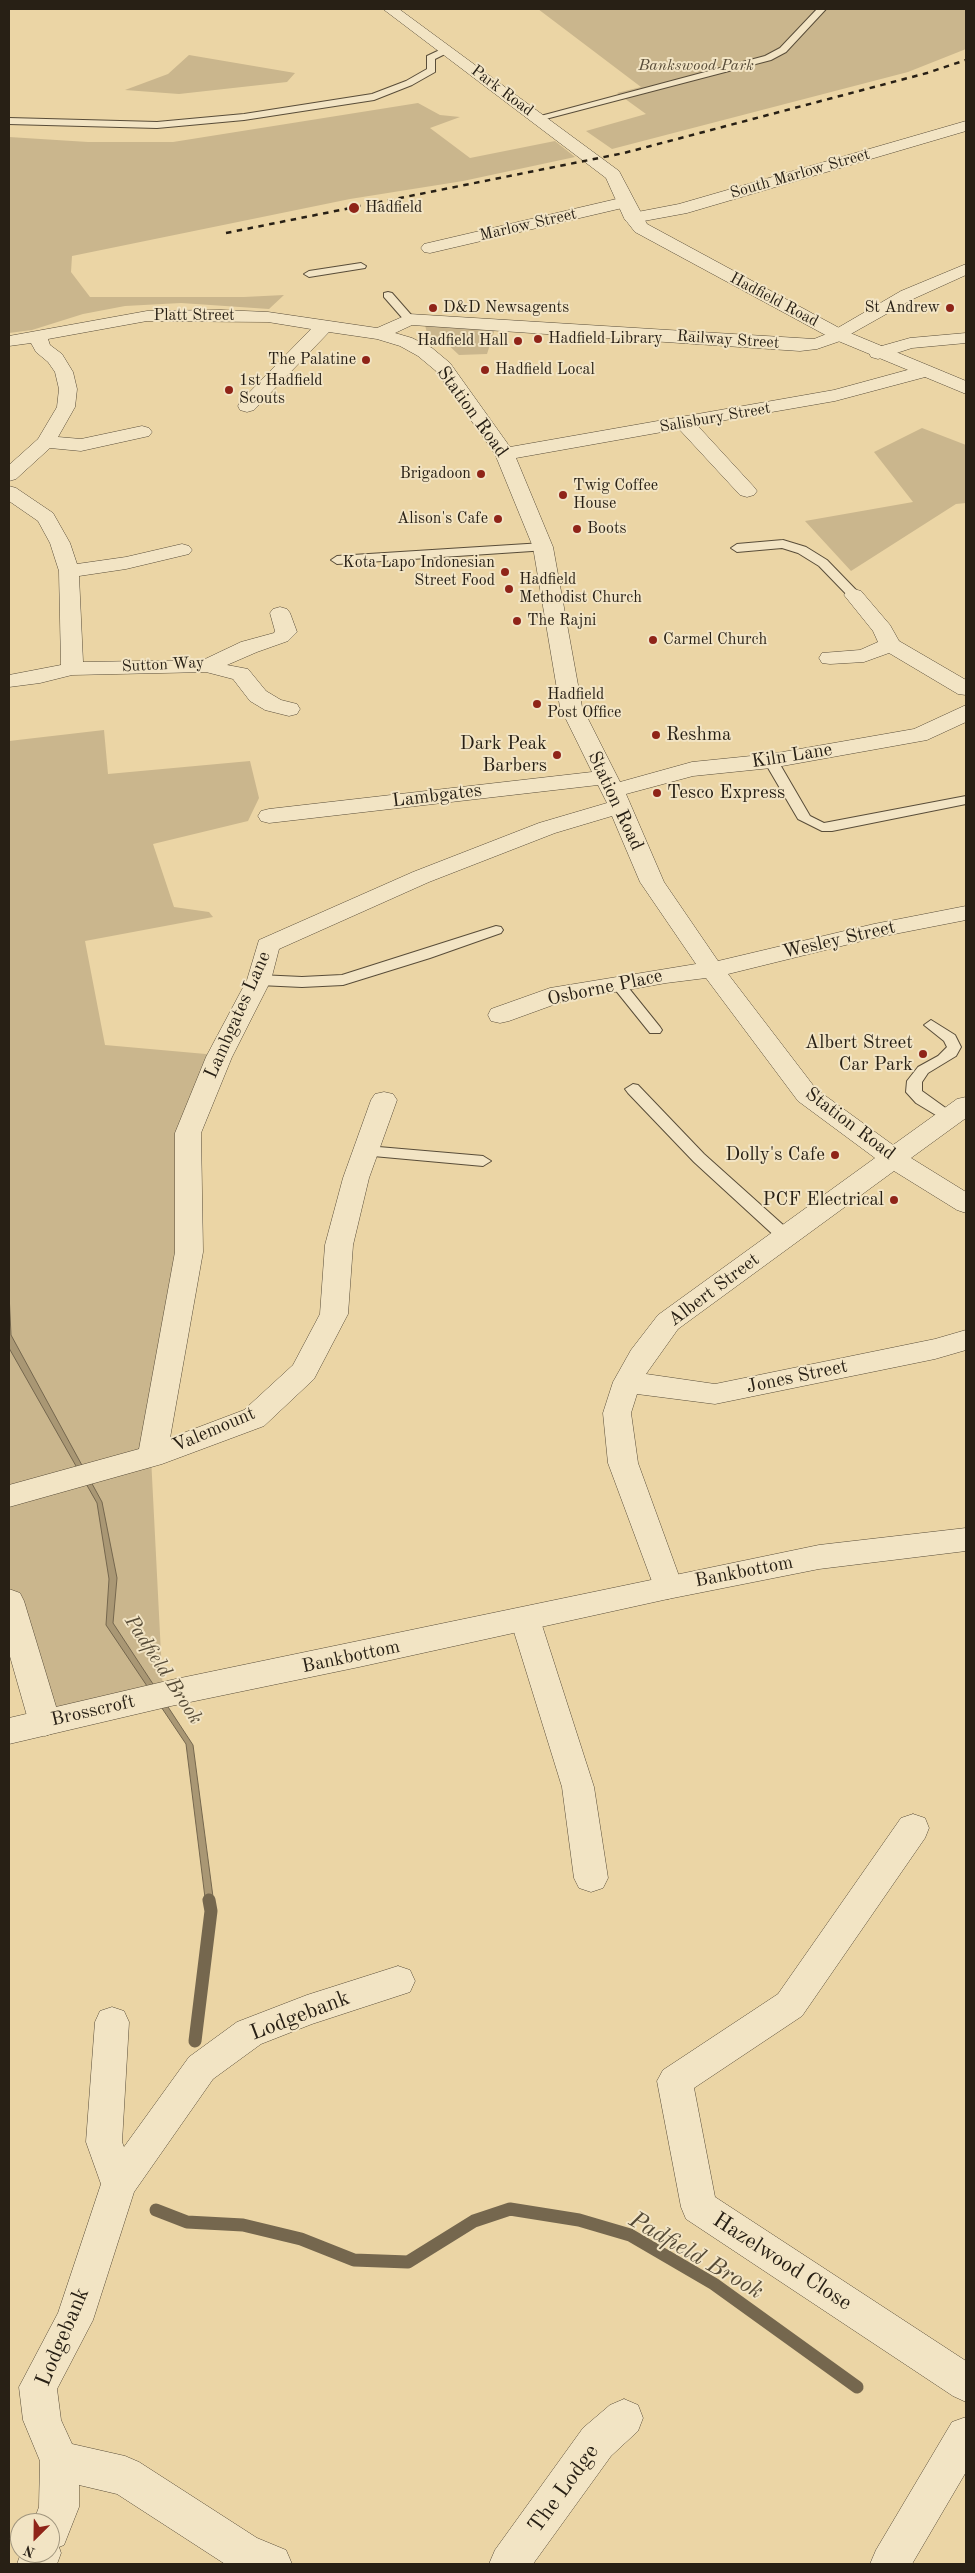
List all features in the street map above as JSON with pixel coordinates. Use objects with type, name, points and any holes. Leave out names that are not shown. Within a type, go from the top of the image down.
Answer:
[{"type":"street","name":"Park Road","points":[[390,9],[544,117],[564,139],[613,175]]},
{"type":"street","name":"South Marlow Street","points":[[633,218],[681,208],[966,126]]},
{"type":"street","name":"Hadfield Road","points":[[613,175],[622,190],[625,202],[633,218],[641,228],[839,335],[922,372],[966,388]]},
{"type":"street","name":"Marlow Street","points":[[430,248],[625,202]]},
{"type":"street","name":"Railway Street","points":[[409,319],[816,344],[839,335],[907,295],[966,268]]},
{"type":"street","name":"Platt Street","points":[[9,341],[147,316],[259,317],[379,334]]},
{"type":"street","points":[[379,334],[409,319]]},
{"type":"street","points":[[247,406],[325,325]]},
{"type":"street","name":"Station Road","points":[[379,334],[406,342],[425,352],[443,367],[505,454],[543,547],[571,707],[613,792],[652,882],[712,970],[807,1095],[894,1159],[966,1204]]},
{"type":"street","points":[[9,475],[46,442],[66,407],[68,389],[64,372],[55,358],[42,348],[38,337]]},
{"type":"street","points":[[878,353],[904,344],[966,338]]},
{"type":"street","name":"Salisbury Street","points":[[505,454],[685,424],[835,396],[922,372]]},
{"type":"street","points":[[685,424],[747,491]]},
{"type":"street","points":[[46,442],[81,445],[142,432]]},
{"type":"street","points":[[9,492],[46,517],[60,543],[69,571],[72,669]]},
{"type":"street","points":[[69,571],[126,563],[182,550]]},
{"type":"street","points":[[854,595],[884,629],[890,645],[928,665],[966,689]]},
{"type":"street","name":"Sutton Way","points":[[9,681],[40,677],[72,669],[206,666],[248,647],[282,637],[286,632],[280,613]]},
{"type":"street","points":[[830,658],[864,656],[890,645]]},
{"type":"street","points":[[206,666],[226,669],[240,674],[258,696],[273,705],[289,710]]},
{"type":"street","name":"Kiln Lane","points":[[613,792],[692,769],[771,761],[919,735],[955,720],[966,712]]},
{"type":"street","name":"Lambgates","points":[[269,816],[613,792]]},
{"type":"street","name":"Lambgates Lane","points":[[152,1456],[189,1252],[188,1133],[219,1057],[258,980],[268,945],[422,877],[547,828],[613,792]]},
{"type":"street","name":"Wesley Street","points":[[712,970],[874,931],[966,913]]},
{"type":"street","name":"Osborne Place","points":[[500,1014],[559,994],[666,975],[712,970]]},
{"type":"street","name":"Valemount","points":[[9,1496],[152,1456],[254,1418],[304,1372],[334,1314],[339,1245],[356,1178],[384,1100]]},
{"type":"street","name":"Albert Street","points":[[668,1587],[623,1462],[617,1413],[627,1382],[641,1357],[668,1322],[894,1159],[957,1111]]},
{"type":"street","name":"Jones Street","points":[[627,1382],[715,1394],[935,1349],[966,1340]]},
{"type":"street","name":"Bankbottom","points":[[164,1695],[668,1587],[819,1557],[966,1540]]},
{"type":"street","points":[[9,1601],[45,1723]]},
{"type":"street","points":[[525,1619],[578,1787],[591,1878]]},
{"type":"street","name":"Brosscroft","points":[[9,1731],[164,1695]]},
{"type":"street","name":"Hazelwood Close","points":[[913,1828],[790,2006],[675,2082],[699,2207],[966,2383]]},
{"type":"street","name":"Lodgebank","points":[[57,2513],[59,2507],[59,2461],[42,2420],[38,2387],[74,2320],[119,2184],[201,2068],[249,2033],[307,2010],[398,1981]]},
{"type":"street","points":[[112,2022],[104,2142],[119,2184]]},
{"type":"street","name":"The Lodge","points":[[509,2564],[597,2442],[624,2418]]},
{"type":"street","points":[[890,2564],[966,2436]]},
{"type":"street","points":[[59,2461],[124,2476],[245,2554],[272,2564]]},
{"type":"lane","points":[[544,117],[768,58],[783,50],[822,9]]},
{"type":"lane","points":[[9,121],[156,125],[244,117],[374,97],[409,83],[432,70],[430,58],[446,50]]},
{"type":"lane","points":[[309,274],[362,266]]},
{"type":"lane","points":[[388,295],[409,319]]},
{"type":"lane","points":[[737,548],[783,544],[802,550],[823,563],[854,595]]},
{"type":"lane","points":[[338,560],[543,547]]},
{"type":"lane","points":[[771,761],[805,819],[822,827],[832,827],[966,800]]},
{"type":"lane","points":[[258,980],[302,982],[343,980],[425,955],[496,930]]},
{"type":"lane","points":[[618,984],[655,1030]]},
{"type":"lane","points":[[931,1025],[950,1038],[954,1047],[951,1053],[943,1059],[923,1070],[915,1081],[914,1092],[921,1100],[957,1111]]},
{"type":"lane","points":[[633,1089],[700,1158],[785,1236]]},
{"type":"lane","points":[[367,1151],[483,1161]]},
{"type":"green space","name":"Bankswood Park","points":[[538,9],[966,9],[966,49],[908,72],[612,149],[586,131],[646,114],[617,93],[641,87]]},
{"type":"green space","points":[[189,55],[295,73],[287,82],[179,94],[125,90],[168,74]]},
{"type":"green space","points":[[418,103],[440,115],[460,117],[430,128],[470,158],[555,141],[575,157],[463,181],[350,199],[72,256],[71,272],[90,297],[244,297],[284,295],[269,309],[181,303],[125,306],[83,314],[32,330],[9,333],[9,137],[88,142],[173,142]]},
{"type":"green space","points":[[425,325],[495,329],[487,354],[459,355],[443,340],[427,333]]},
{"type":"green space","points":[[922,428],[966,445],[966,503],[956,504],[851,571],[805,521],[913,502],[874,452]]},
{"type":"green space","points":[[104,730],[108,774],[250,761],[259,798],[248,821],[153,844],[174,907],[209,912],[213,917],[85,941],[105,1045],[217,1055],[194,1109],[186,1253],[151,1457],[163,1693],[45,1723],[9,1598],[9,741]]},
{"type":"shaded area","points":[[9,1293],[11,1335],[102,1502],[117,1578],[113,1623],[193,1745],[215,1912],[207,1914],[186,1744],[106,1625],[109,1579],[97,1503],[9,1348]]},
{"type":"waterway","name":"Padfield Brook","points":[[195,2041],[211,1911],[209,1900]]},
{"type":"waterway","name":"Padfield Brook","points":[[156,2210],[187,2222],[243,2225],[301,2239],[354,2260],[408,2262],[474,2221],[510,2209],[579,2220],[630,2235],[714,2284],[857,2387]]},
{"type":"railway","points":[[226,233],[624,153],[927,73],[966,60]]},
{"type":"place","name":"Hadfield","points":[[354,208]]},
{"type":"place","name":"D&D Newsagents","points":[[433,308]]},
{"type":"place","name":"St Andrew","points":[[950,308]]},
{"type":"place","name":"Hadfield Library","points":[[538,339]]},
{"type":"place","name":"Hadfield Hall","points":[[518,341]]},
{"type":"place","name":"The Palatine","points":[[366,360]]},
{"type":"place","name":"Hadfield Local","points":[[485,370]]},
{"type":"place","name":"1st Hadfield Scouts","points":[[229,390]]},
{"type":"place","name":"Brigadoon","points":[[481,474]]},
{"type":"place","name":"Twig Coffee House","points":[[563,495]]},
{"type":"place","name":"Alison's Cafe","points":[[498,519]]},
{"type":"place","name":"Boots","points":[[577,529]]},
{"type":"place","name":"Kota Lapo Indonesian Street Food","points":[[505,572]]},
{"type":"place","name":"Hadfield Methodist Church","points":[[509,589]]},
{"type":"place","name":"The Rajni","points":[[517,621]]},
{"type":"place","name":"Carmel Church","points":[[653,640]]},
{"type":"place","name":"Hadfield Post Office","points":[[537,704]]},
{"type":"place","name":"Reshma","points":[[656,735]]},
{"type":"place","name":"Dark Peak Barbers","points":[[557,755]]},
{"type":"place","name":"Tesco Express","points":[[657,793]]},
{"type":"place","name":"Albert Street Car Park","points":[[923,1054]]},
{"type":"place","name":"Dolly's Cafe","points":[[835,1155]]},
{"type":"place","name":"PCF Electrical","points":[[894,1200]]}]
